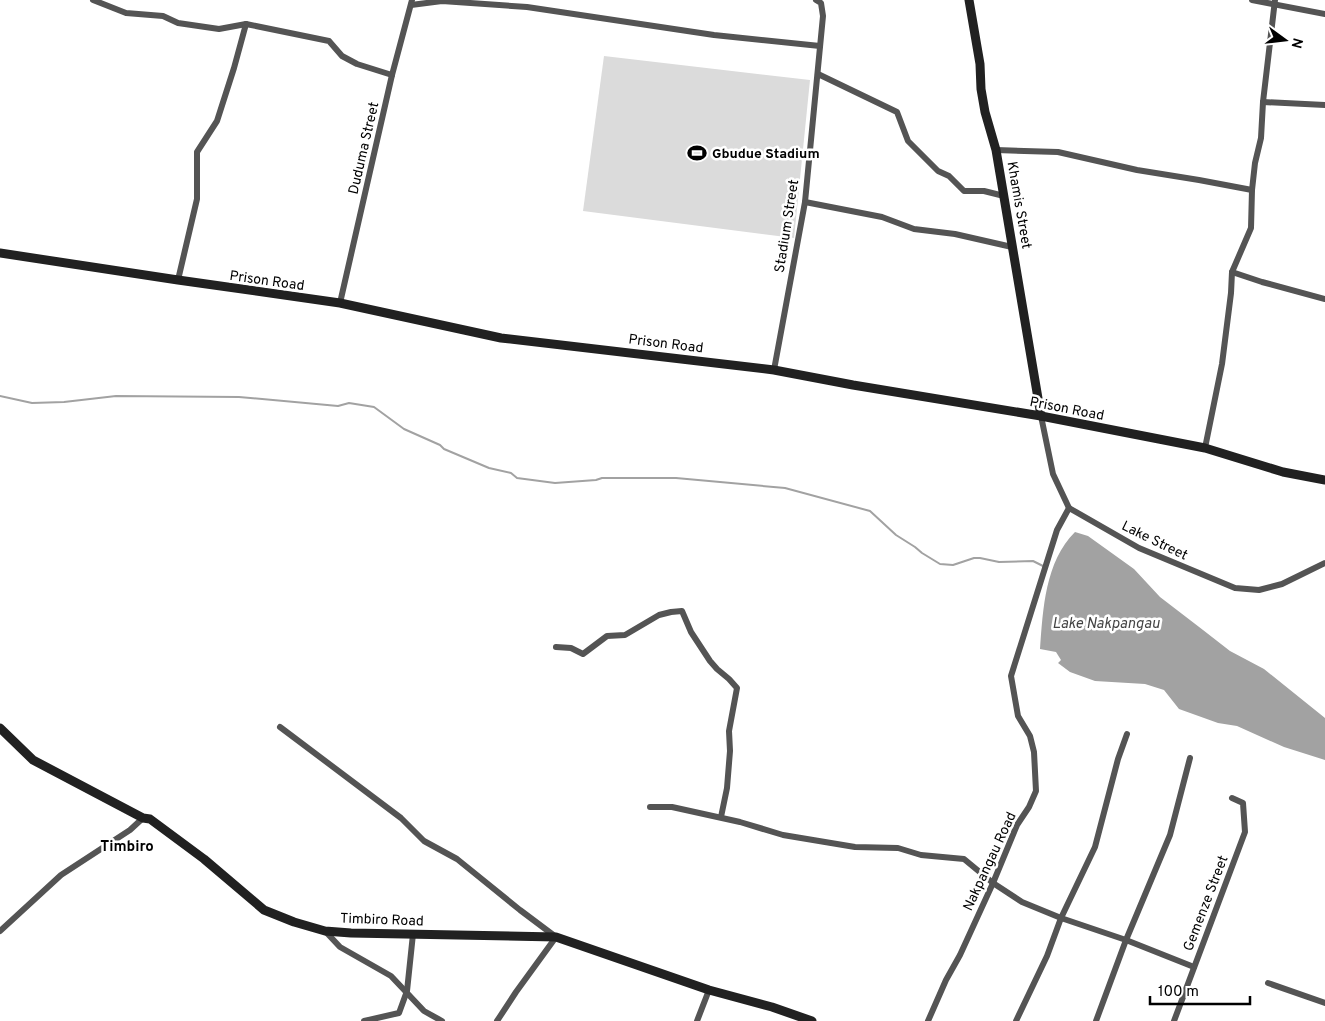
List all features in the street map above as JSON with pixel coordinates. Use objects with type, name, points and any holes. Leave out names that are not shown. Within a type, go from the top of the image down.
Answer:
[{"type":"street","points":[[93,0],[126,13],[163,16],[178,23],[220,29],[246,24],[329,41],[342,56],[357,64],[392,75]]},
{"type":"street","name":"Stadium Street","points":[[774,370],[805,202],[823,9],[821,3],[816,0]]},
{"type":"street","name":"Khamis Street","points":[[969,0],[980,64],[982,97],[996,150],[1041,416]]},
{"type":"street","points":[[1252,0],[1275,2],[1325,14]]},
{"type":"street","points":[[412,2],[526,2],[714,35],[820,46]]},
{"type":"street","name":"Duduma Street","points":[[340,303],[392,75],[412,2]]},
{"type":"street","points":[[1205,448],[1222,364],[1232,272],[1251,228],[1252,190],[1255,163],[1261,138],[1263,102],[1275,2]]},
{"type":"street","points":[[178,280],[197,199],[197,152],[217,121],[246,24]]},
{"type":"street","points":[[818,74],[897,112],[908,141],[938,171],[948,176],[964,190],[984,191],[1004,196]]},
{"type":"street","points":[[1263,102],[1325,105]]},
{"type":"street","points":[[996,150],[1058,152],[1137,170],[1252,190]]},
{"type":"street","points":[[805,202],[882,217],[914,229],[956,234],[1012,246]]},
{"type":"street","name":"Prison Road","points":[[0,253],[340,303],[501,338],[774,370],[852,385],[1041,416],[1205,448],[1283,472],[1325,480]]},
{"type":"street","points":[[1232,272],[1325,299]]},
{"type":"street","points":[[1041,416],[1053,474],[1069,508]]},
{"type":"street","name":"Lake Street","points":[[1069,508],[1139,548],[1235,588],[1259,590],[1282,584],[1325,563]]},
{"type":"street","name":"Nakpangau Road","points":[[928,1021],[993,883],[1013,834],[1036,792],[1034,752],[1030,736],[1018,716],[1011,676],[1057,530],[1069,508]]},
{"type":"street","points":[[556,647],[571,648],[583,654],[608,636],[625,635],[659,615],[682,611],[691,632],[710,661],[736,688],[729,731],[730,751],[727,788],[721,817]]},
{"type":"street","points":[[280,727],[401,818],[424,841],[456,859],[556,937],[497,1021]]},
{"type":"street","name":"Timbiro Road","points":[[0,728],[33,760],[143,818],[150,819],[204,859],[264,910],[294,922],[324,931],[556,937],[709,990],[772,1007],[812,1021]]},
{"type":"street","points":[[1016,1021],[1047,956],[1060,918],[1095,847],[1126,734]]},
{"type":"street","points":[[1096,1021],[1126,940],[1170,835],[1190,758]]},
{"type":"street","name":"Gemenze Street","points":[[1174,1021],[1245,832],[1243,803],[1232,798]]},
{"type":"street","points":[[650,807],[672,807],[721,817],[783,835],[855,847],[898,848],[922,854],[964,859],[993,883],[1022,902],[1060,918],[1126,940],[1194,967]]},
{"type":"street","points":[[0,931],[61,875],[130,830],[143,818]]},
{"type":"street","points":[[324,931],[340,947],[391,976],[424,1011],[442,1021]]},
{"type":"street","points":[[364,1021],[399,1013],[407,991],[413,934]]},
{"type":"street","points":[[1268,983],[1325,1003]]},
{"type":"street","points":[[697,1021],[709,990]]},
{"type":"shaded area","name":"Gbudue Stadium","points":[[604,56],[810,80],[794,238],[583,211]]},
{"type":"water","name":"Lake Nakpangau","points":[[1075,532],[1088,536],[1134,569],[1160,597],[1230,651],[1264,669],[1325,718],[1325,760],[1284,747],[1237,726],[1218,723],[1179,709],[1164,690],[1145,684],[1095,681],[1070,672],[1058,663],[1061,660],[1056,652],[1040,649],[1047,587],[1057,557]]},
{"type":"waterway","points":[[0,396],[32,403],[64,402],[116,396],[239,397],[338,406],[349,403],[374,407],[404,429],[440,445],[444,449],[489,468],[511,473],[517,478],[555,483],[602,478],[676,478],[785,488],[870,511],[896,535],[940,564],[953,565],[974,558],[980,558],[999,562],[1033,561],[1043,566]]},
{"type":"place","name":"Gbudue Stadium","points":[[697,153]]},
{"type":"district","name":"Timbiro","points":[[127,846]]}]
